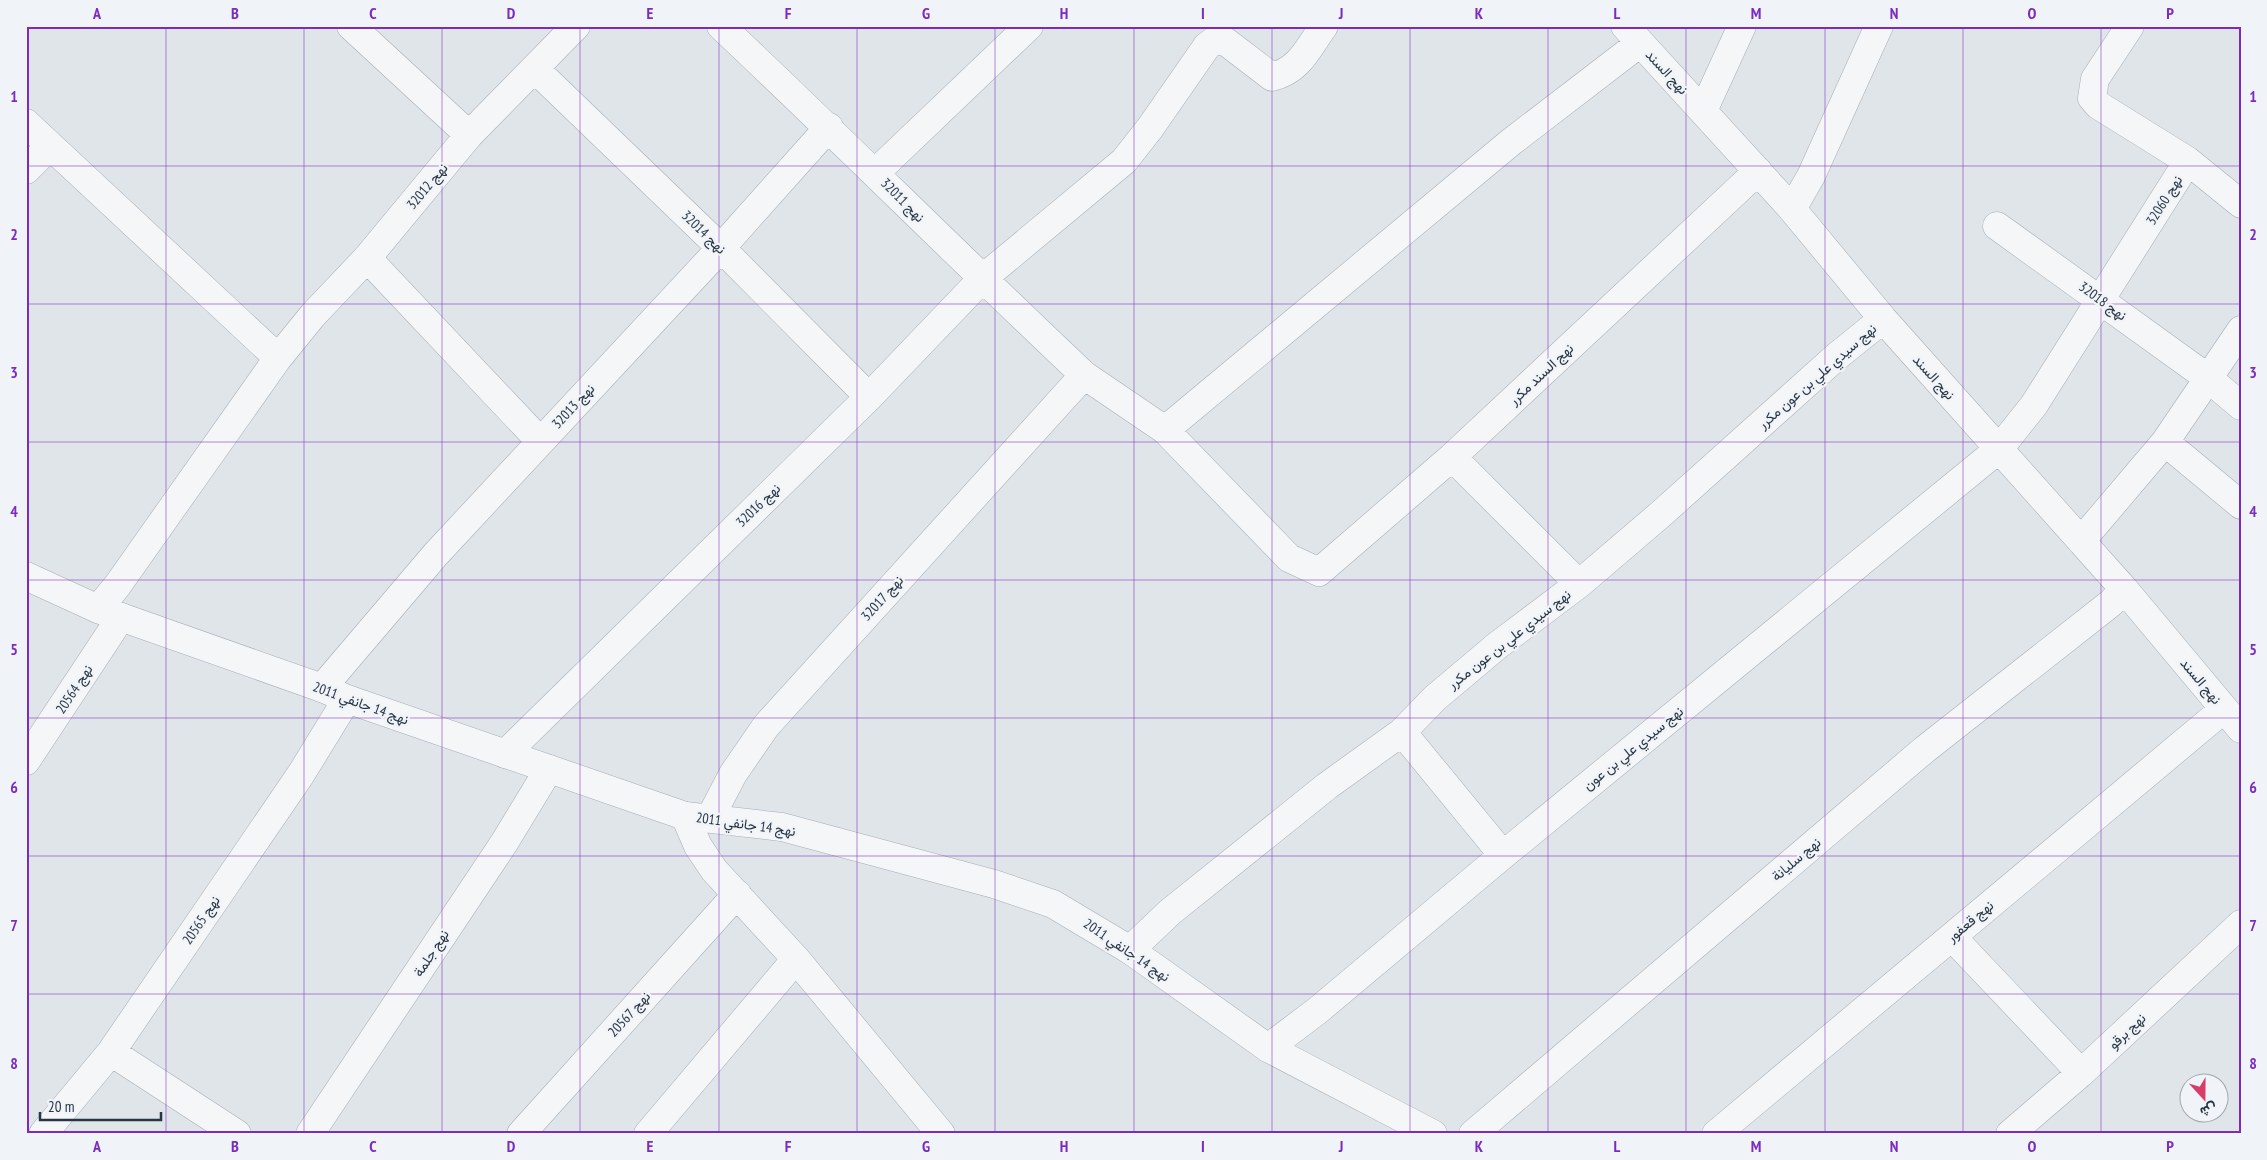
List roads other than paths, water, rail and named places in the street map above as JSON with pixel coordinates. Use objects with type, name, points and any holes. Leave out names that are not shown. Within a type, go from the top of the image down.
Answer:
[{"type":"street","points":[[351,26],[469,135]]},
{"type":"street","name":"نهج 32012","points":[[278,358],[314,314],[367,258],[469,135],[576,26]]},
{"type":"street","name":"نهج 32011","points":[[721,26],[829,128],[982,279],[1077,383],[1165,430],[1289,558],[1319,572]]},
{"type":"street","points":[[875,173],[1029,26]]},
{"type":"street","name":"نهج 32016","points":[[505,754],[869,397],[982,279],[1124,161],[1150,128],[1207,46],[1216,40],[1226,41],[1272,77],[1283,74],[1296,66],[1324,26]]},
{"type":"street","points":[[1703,111],[1742,26]]},
{"type":"street","points":[[1792,209],[1811,176],[1879,26]]},
{"type":"street","name":"نهج 32060","points":[[2034,405],[2188,162],[2098,105],[2092,98],[2095,79],[2130,26]]},
{"type":"street","points":[[1165,430],[1510,142],[1632,35]]},
{"type":"street","name":"نهج السند","points":[[1632,35],[1792,209],[1882,319],[2124,590],[2233,719]]},
{"type":"street","name":"نهج 32014","points":[[535,69],[721,248],[869,397]]},
{"type":"street","points":[[26,123],[278,358]]},
{"type":"street","name":"نهج 32013","points":[[322,688],[436,554],[540,440],[721,248],[829,128]]},
{"type":"street","points":[[26,170],[50,146]]},
{"type":"street","points":[[2188,162],[2241,204]]},
{"type":"street","name":"نهج السند مكرر","points":[[1319,572],[1452,457],[1758,171]]},
{"type":"street","name":"نهج 32018","points":[[1997,226],[2208,378],[2241,406]]},
{"type":"street","points":[[367,258],[540,440]]},
{"type":"street","name":"نهج سيدي علي بن عون مكرر","points":[[1130,950],[1170,912],[1320,792],[1402,732],[1435,698],[1470,668],[1579,584],[1662,513],[1836,357],[1882,319]]},
{"type":"street","points":[[2081,541],[2165,442],[2241,330]]},
{"type":"street","name":"نهج 20564","points":[[26,761],[110,613],[117,586],[278,358]]},
{"type":"street","name":"نهج 32017","points":[[697,817],[733,774],[766,726],[1077,383]]},
{"type":"street","name":"نهج سيدي علي بن عون","points":[[1268,1048],[1317,1012],[1503,854],[1999,449],[2034,405]]},
{"type":"street","points":[[2165,442],[2241,505]]},
{"type":"street","points":[[1452,457],[1579,584]]},
{"type":"street","name":"نهج 14 جانفي 2011","points":[[26,576],[110,613],[322,688],[347,699],[549,769],[697,817],[782,827],[994,884],[1053,904],[1083,920],[1130,950],[1268,1048],[1433,1134]]},
{"type":"street","name":"نهج سليانة","points":[[1473,1134],[1924,750],[2124,590]]},
{"type":"street","name":"نهج 20565","points":[[44,1134],[111,1052],[301,774],[347,699]]},
{"type":"street","name":"نهج قعفور","points":[[1716,1134],[1952,937],[2233,719]]},
{"type":"street","points":[[1402,732],[1503,854]]},
{"type":"street","name":"نهج جلمة","points":[[310,1134],[504,843],[549,769]]},
{"type":"street","points":[[697,817],[698,846],[714,870],[796,958],[940,1134]]},
{"type":"street","name":"نهج 20567","points":[[521,1134],[737,894]]},
{"type":"street","name":"نهج برقو","points":[[2010,1134],[2081,1073],[2241,924]]},
{"type":"street","points":[[1952,937],[2081,1073]]},
{"type":"street","points":[[648,1134],[796,958]]},
{"type":"street","points":[[111,1052],[237,1134]]}]
